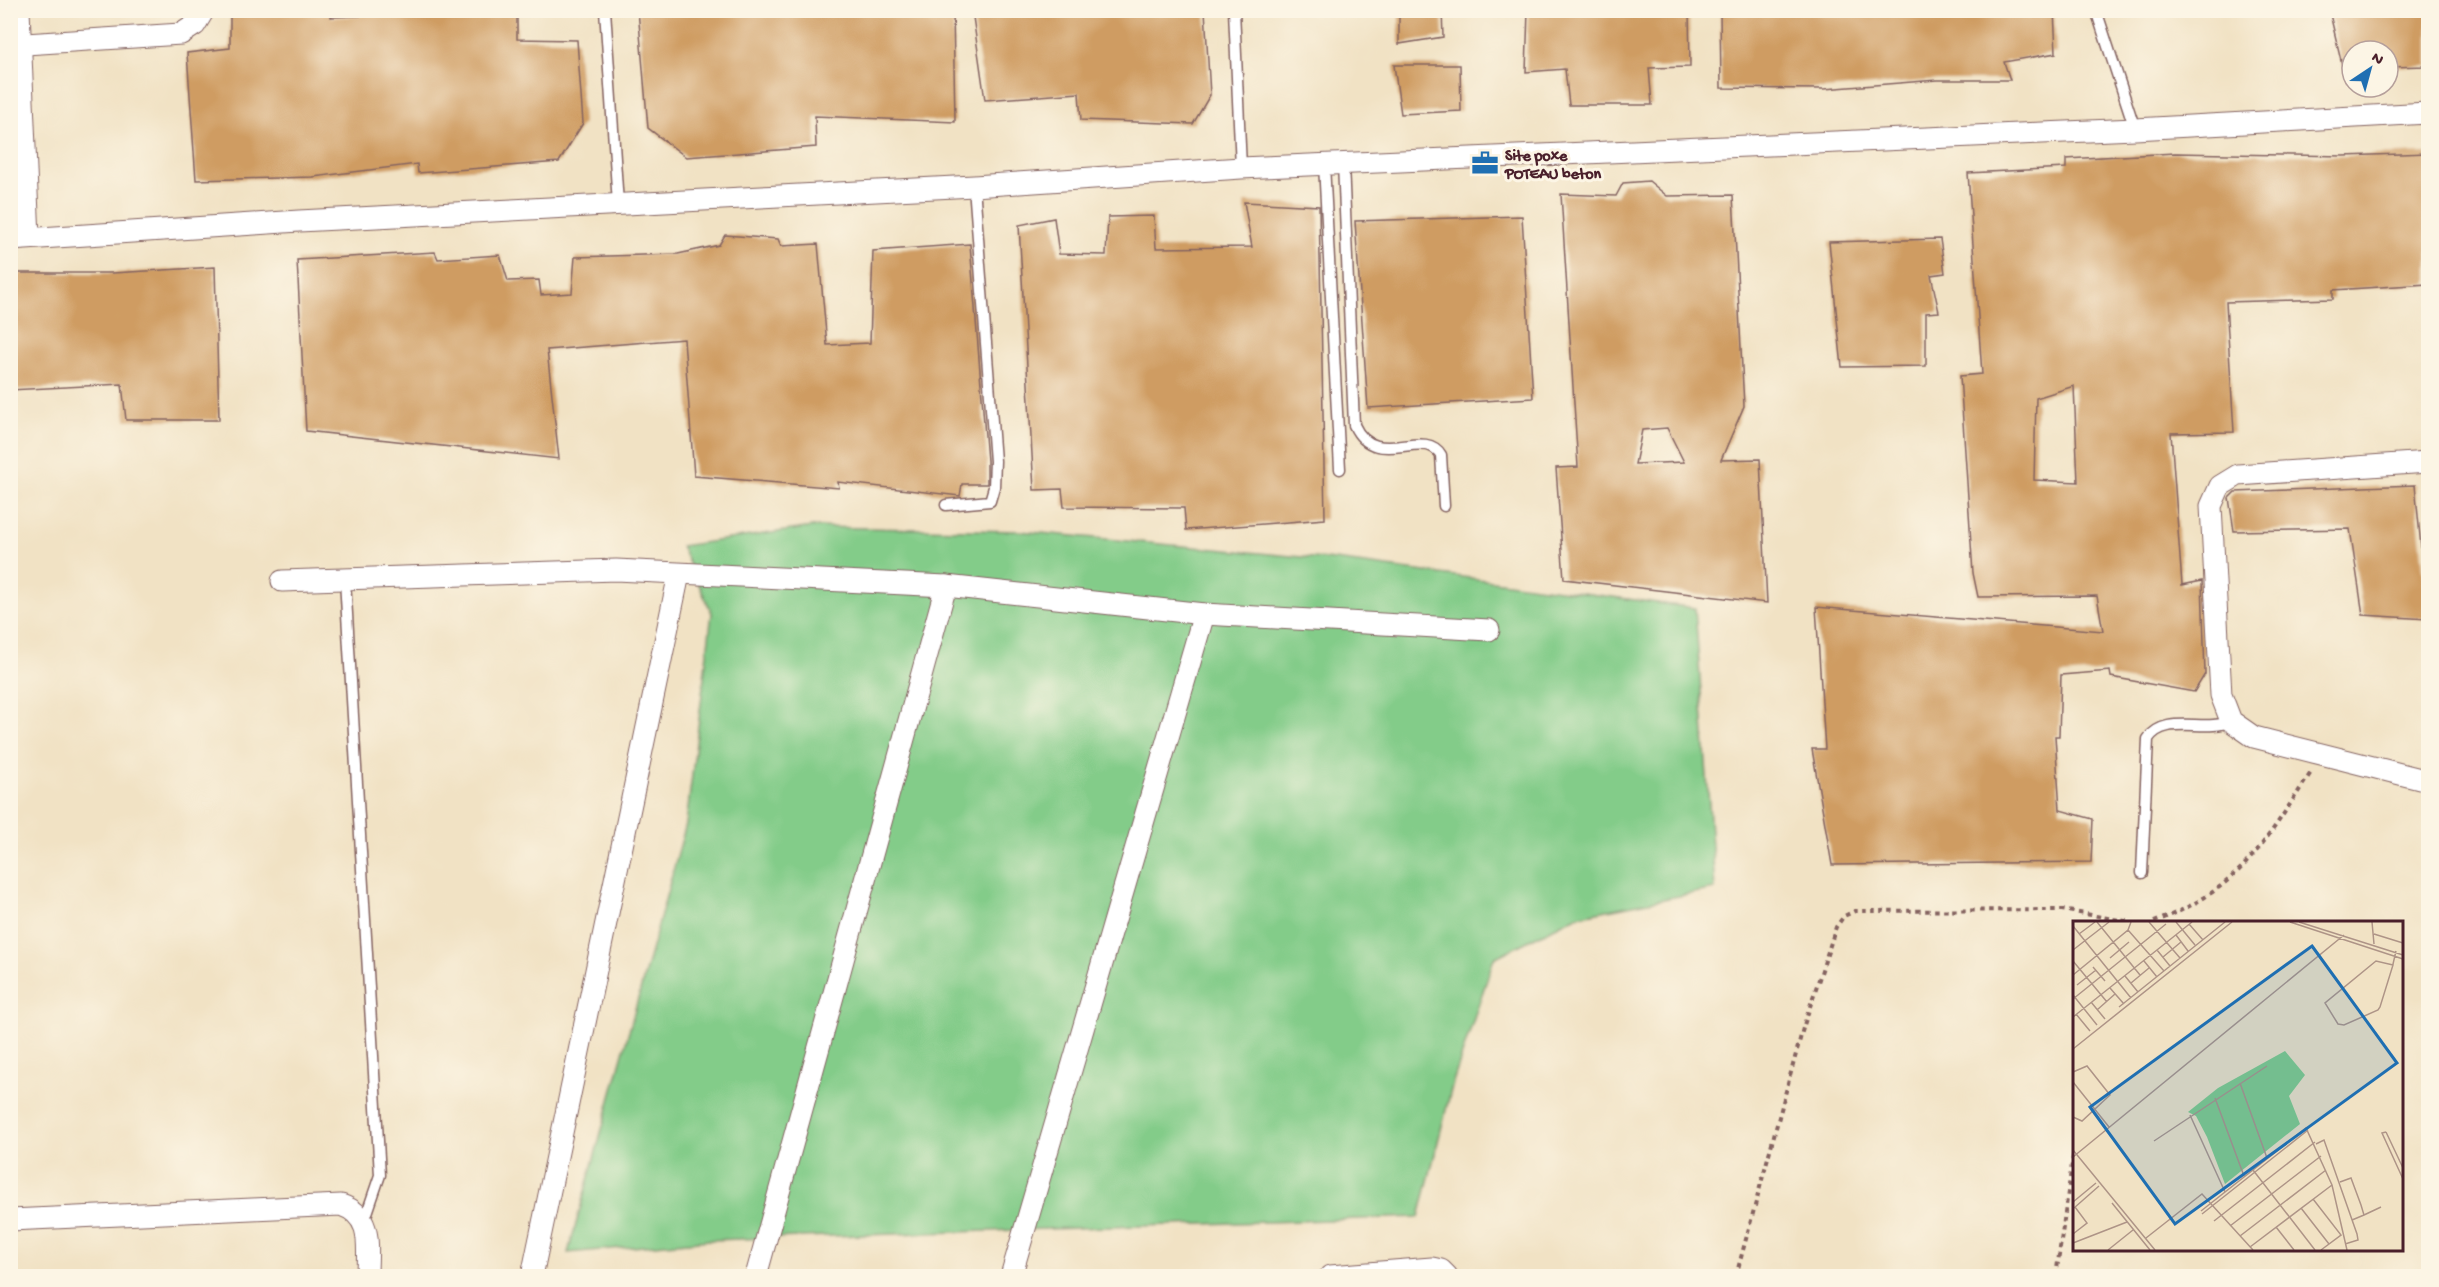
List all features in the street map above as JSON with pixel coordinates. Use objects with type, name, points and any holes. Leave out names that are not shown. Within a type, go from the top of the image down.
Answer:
[{"type":"street","points":[[19,10],[15,44],[20,239],[974,186],[1241,168],[2135,129],[2428,113]]},
{"type":"street","points":[[15,44],[181,34],[195,26],[204,10]]},
{"type":"street","points":[[2428,462],[2246,474],[2232,478],[2220,486],[2211,506],[2220,695],[2231,721],[2254,737],[2428,781]]},
{"type":"street","points":[[282,581],[616,570],[946,586],[1204,614],[1489,630]]},
{"type":"street","points":[[532,1276],[679,573]]},
{"type":"street","points":[[756,1276],[946,586]]},
{"type":"street","points":[[1011,1276],[1204,614]]},
{"type":"street","points":[[10,1220],[341,1205],[354,1209],[364,1222],[367,1276]]},
{"type":"street","points":[[1330,1276],[1432,1268],[1441,1270],[1447,1276]]},
{"type":"lane","points":[[605,10],[618,204]]},
{"type":"lane","points":[[1234,10],[1241,168]]},
{"type":"lane","points":[[2096,10],[2135,129]]},
{"type":"lane","points":[[1333,164],[1340,469]]},
{"type":"lane","points":[[1333,164],[1353,425],[1363,440],[1380,448],[1428,445],[1438,450],[1441,455],[1444,506]]},
{"type":"lane","points":[[946,505],[990,501],[994,486],[995,461],[974,186]]},
{"type":"lane","points":[[345,580],[380,1175],[364,1222]]},
{"type":"lane","points":[[2142,873],[2148,739],[2155,730],[2165,725],[2211,726],[2231,721]]},
{"type":"path","points":[[2157,921],[2185,911],[2227,884],[2258,852],[2323,754]]},
{"type":"path","points":[[1736,1276],[1803,1028],[1836,927],[1844,916],[1855,910],[2062,910],[2126,921]]},
{"type":"path","points":[[2056,1276],[2073,1157]]},
{"type":"green space","points":[[813,527],[1019,531],[1335,560],[1695,608],[1715,889],[1577,916],[1494,958],[1453,1082],[1419,1217],[709,1240],[568,1253],[686,824],[712,613],[681,546]]},
{"type":"building","points":[[230,10],[330,10],[331,17],[360,16],[360,10],[517,10],[517,39],[577,40],[583,123],[559,162],[418,173],[417,164],[313,177],[196,180],[187,53],[230,48]]},
{"type":"building","points":[[638,10],[953,10],[955,122],[815,116],[816,147],[686,157],[648,128]]},
{"type":"building","points":[[972,10],[1205,10],[1210,95],[1193,124],[1081,120],[1079,93],[985,100]]},
{"type":"building","points":[[1399,10],[1442,10],[1443,37],[1399,44]]},
{"type":"building","points":[[1528,10],[1689,10],[1690,67],[1649,68],[1652,105],[1569,105],[1565,69],[1526,72]]},
{"type":"building","points":[[1720,10],[2054,10],[2056,53],[2004,62],[2010,80],[1937,80],[1824,89],[1721,88]]},
{"type":"building","points":[[2329,10],[2428,10],[2428,66],[2400,67],[2400,39],[2340,39],[2340,56]]},
{"type":"building","points":[[1394,65],[1460,65],[1461,111],[1401,114]]},
{"type":"building","points":[[2175,153],[2344,156],[2428,153],[2428,284],[2333,290],[2333,299],[2226,302],[2234,432],[2171,433],[2182,585],[2202,581],[2205,674],[2194,692],[2111,677],[2110,671],[2061,675],[2059,736],[2055,736],[2060,810],[2093,819],[2091,862],[1832,865],[1812,749],[1825,749],[1816,607],[2103,631],[2097,596],[1978,597],[1973,573],[1960,376],[1982,374],[1968,173],[2066,168],[2066,159]],"holes":[[[2074,386],[2078,482],[2034,480],[2036,398]]]},
{"type":"building","points":[[1649,181],[1667,196],[1733,195],[1744,406],[1721,460],[1760,459],[1767,603],[1564,579],[1556,468],[1578,467],[1561,194],[1616,196],[1623,183]],"holes":[[[1667,428],[1684,462],[1635,464],[1642,430]]]},
{"type":"building","points":[[1244,202],[1319,206],[1325,519],[1186,530],[1184,508],[1064,507],[1062,489],[1034,490],[1019,225],[1054,218],[1059,254],[1106,255],[1108,217],[1154,216],[1156,248],[1252,247]]},
{"type":"building","points":[[1522,216],[1533,398],[1368,408],[1355,221]]},
{"type":"building","points":[[725,235],[778,239],[781,246],[818,244],[827,345],[870,343],[873,251],[970,244],[987,484],[962,484],[960,496],[838,482],[839,488],[694,476],[684,339],[547,350],[559,459],[306,431],[297,260],[435,252],[438,259],[500,255],[508,281],[539,280],[541,295],[572,293],[575,257],[678,254],[719,245]]},
{"type":"building","points":[[1940,239],[1945,273],[1931,275],[1939,312],[1926,313],[1926,366],[1842,367],[1829,242]]},
{"type":"building","points":[[215,267],[219,420],[126,420],[122,384],[10,390],[10,273],[112,273]]},
{"type":"building","points":[[2415,485],[2428,619],[2363,615],[2350,529],[2234,531],[2229,498],[2235,492]]},
{"type":"place","name":"Site poxe POTEAU beton","points":[[1485,163]]}]
